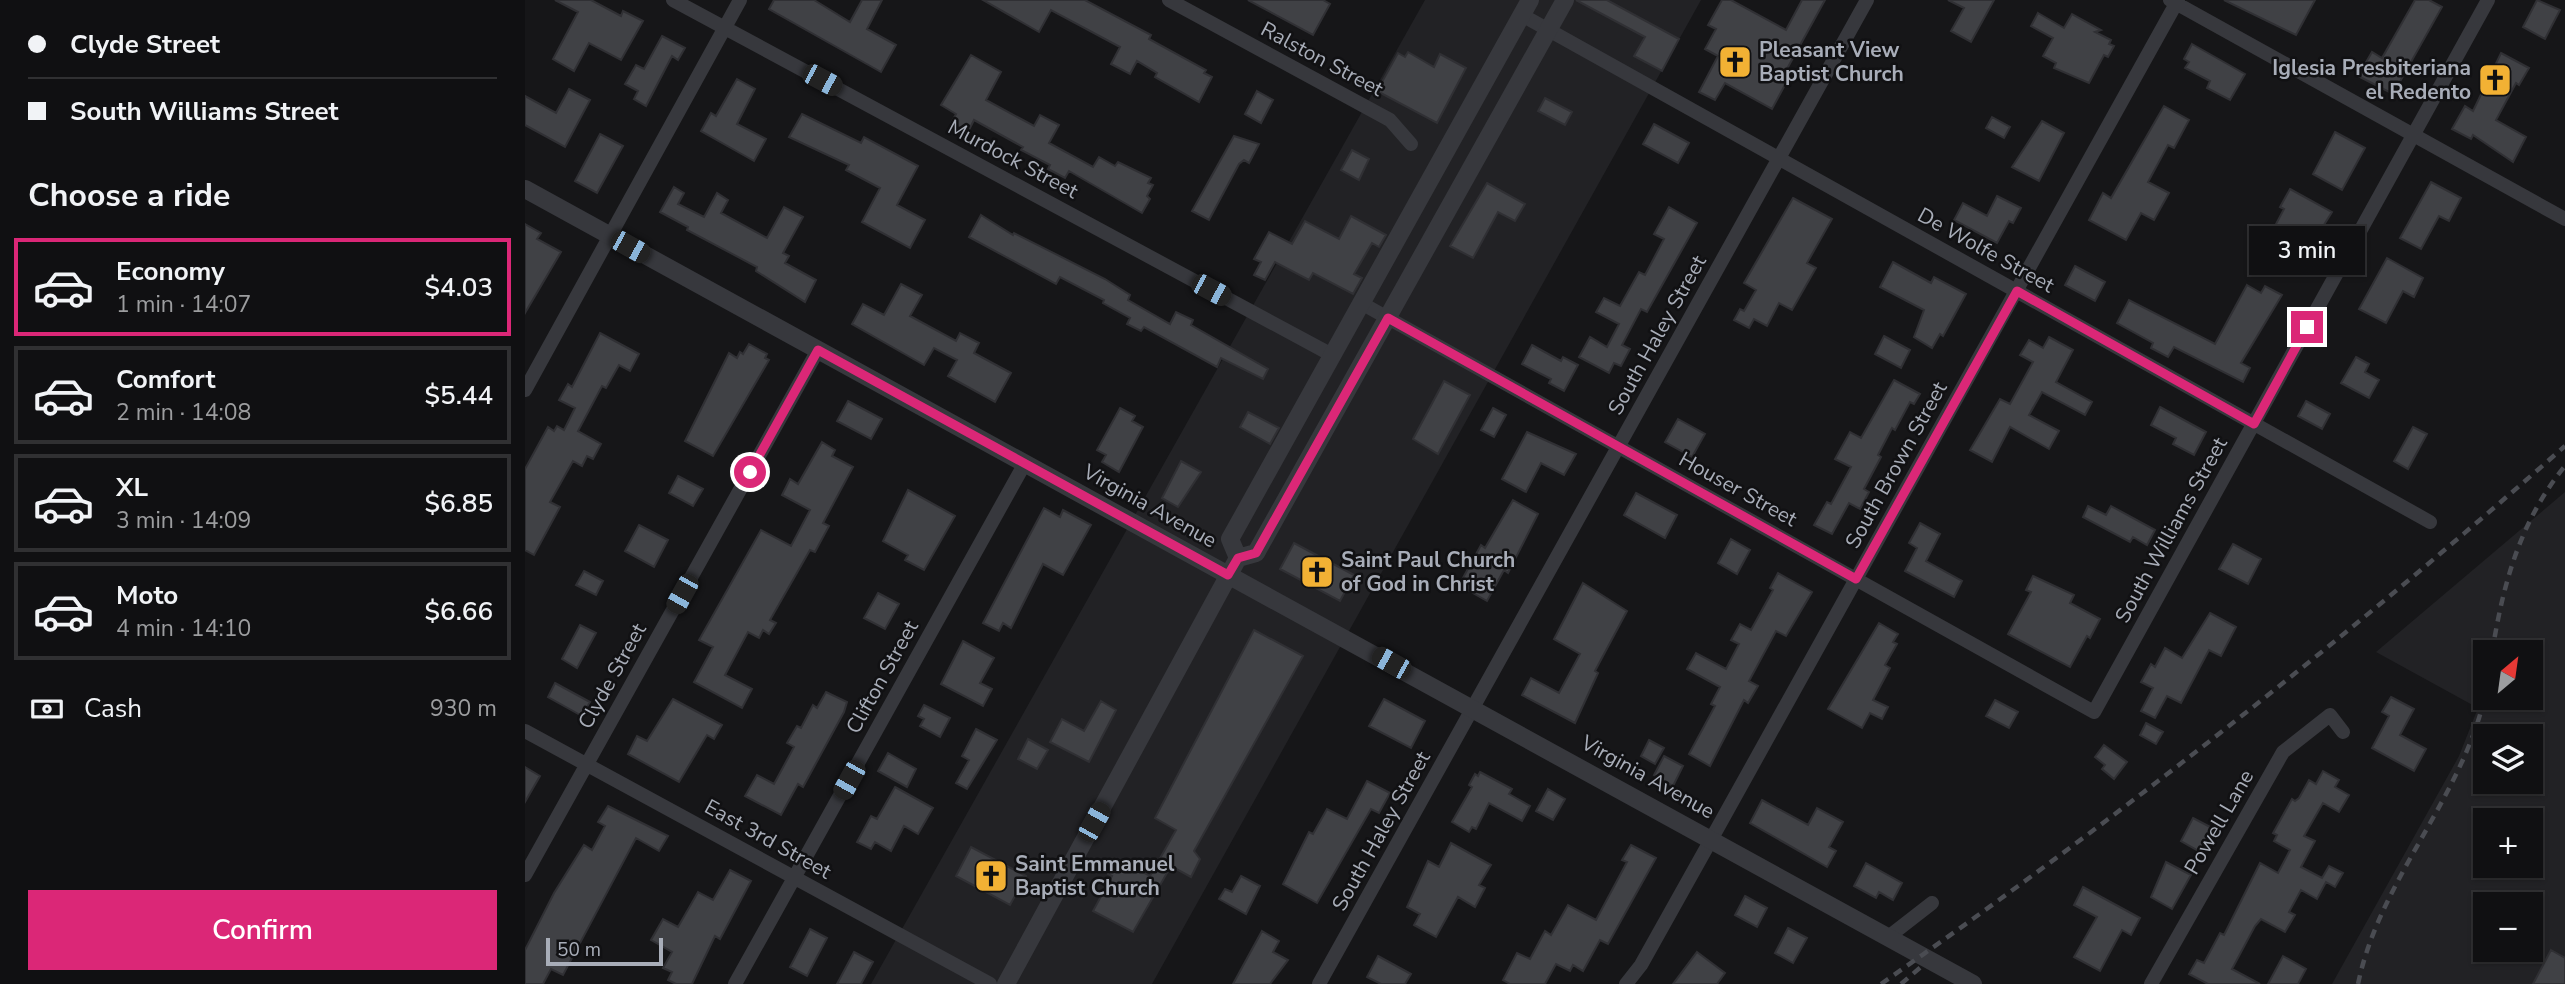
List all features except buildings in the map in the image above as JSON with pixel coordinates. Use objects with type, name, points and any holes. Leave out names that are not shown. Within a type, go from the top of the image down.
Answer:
[{"type":"street","name":"Murdock Street","points":[[673,0],[1332,355]]},
{"type":"street","points":[[525,390],[740,0]]},
{"type":"street","name":"Ralston Street","points":[[1169,0],[1390,120],[1411,144]]},
{"type":"street","points":[[1006,984],[1228,575],[1238,558],[1256,553],[1565,0]]},
{"type":"street","name":"South Haley Street","points":[[1319,984],[1867,0]]},
{"type":"street","name":"South Williams Street","points":[[2094,712],[2411,134],[2488,0]]},
{"type":"street","points":[[2175,1],[2565,219]]},
{"type":"street","name":"South Brown Street","points":[[1626,984],[1641,965],[1713,838],[2175,1]]},
{"type":"street","points":[[1238,558],[1230,539],[1526,8]]},
{"type":"street","name":"De Wolfe Street","points":[[1526,8],[1549,30],[2430,522]]},
{"type":"street","name":"Virginia Avenue","points":[[525,190],[1713,838],[1973,984]]},
{"type":"street","name":"Houser Street","points":[[1361,303],[2094,712]]},
{"type":"street","name":"Clyde Street","points":[[525,875],[818,350]]},
{"type":"street","name":"Clifton Street","points":[[735,984],[1025,463]]},
{"type":"street","name":"Powell Lane","points":[[2151,984],[2283,752],[2330,715],[2343,732]]},
{"type":"street","name":"East 3rd Street","points":[[525,731],[990,984]]},
{"type":"street","points":[[1887,938],[1932,902]]},
{"type":"shaded area","points":[[1425,0],[1701,0],[1152,984],[871,984]]},
{"type":"shaded area","points":[[2565,492],[2565,984],[2332,984],[2459,756],[2477,710],[2543,710],[2543,640],[2473,640],[2473,705],[2376,652]]},
{"type":"railway","points":[[1881,984],[2058,857],[2231,725],[2400,588],[2565,446]]},
{"type":"railway","points":[[2495,640],[2508,578],[2525,531],[2549,487],[2565,466]]},
{"type":"railway","points":[[2358,984],[2384,909],[2458,770],[2481,710]]},
{"type":"railway","points":[[1901,984],[1922,966]]},
{"type":"place","name":"Pleasant View Baptist Church","points":[[1735,62]]},
{"type":"place","name":"Iglesia Presbiteriana el Redento","points":[[2495,80]]},
{"type":"place","name":"Saint Paul Church of God in Christ","points":[[1317,572]]},
{"type":"place","name":"Saint Emmanuel Baptist Church","points":[[991,876]]},
{"type":"route","points":[[750,472],[818,350],[1228,575],[1238,558],[1256,553],[1388,318],[1856,579],[2017,291],[2254,424],[2307,327]]}]
